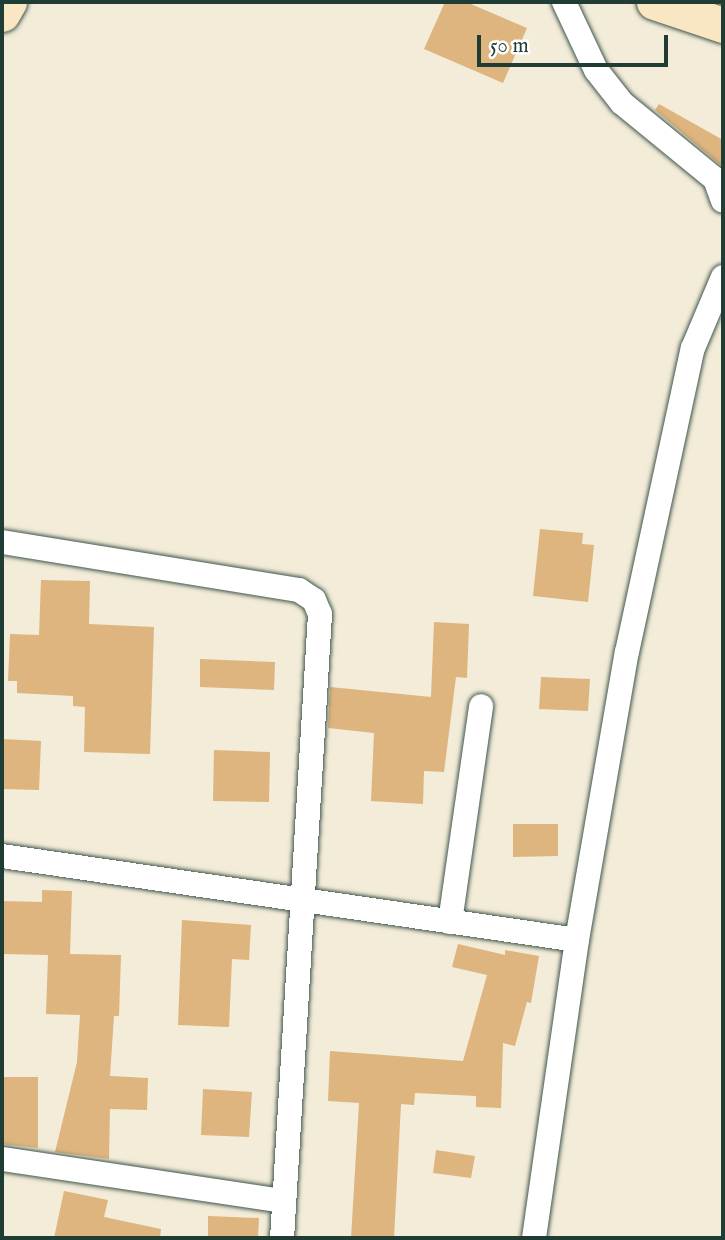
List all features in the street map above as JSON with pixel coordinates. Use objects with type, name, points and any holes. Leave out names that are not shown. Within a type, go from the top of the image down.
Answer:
[{"type":"street","points":[[2,14],[9,2]]},
{"type":"street","points":[[564,2],[596,70],[622,103],[715,179],[723,201]]},
{"type":"street","points":[[654,2],[723,26]]},
{"type":"street","points":[[534,1238],[577,940],[627,653],[693,348],[723,277]]},
{"type":"street","points":[[2,542],[299,590],[314,600],[320,614],[305,903],[282,1238]]},
{"type":"street","points":[[450,922],[481,706]]},
{"type":"street","points":[[2,856],[305,903],[577,940]]},
{"type":"street","points":[[2,1159],[283,1201]]},
{"type":"building","points":[[445,2],[466,2],[527,28],[503,83],[424,49]]},
{"type":"building","points":[[659,104],[723,140],[723,167],[655,110]]},
{"type":"building","points":[[540,529],[583,533],[582,544],[594,545],[588,602],[533,596]]},
{"type":"building","points":[[41,580],[90,581],[89,624],[154,627],[150,754],[84,752],[85,707],[73,706],[73,696],[17,693],[17,681],[8,681],[10,634],[39,635]]},
{"type":"building","points":[[434,622],[469,624],[467,678],[456,677],[444,772],[424,771],[423,804],[371,801],[374,733],[328,728],[330,687],[431,697]]},
{"type":"building","points":[[200,659],[275,662],[274,690],[200,687]]},
{"type":"building","points":[[541,677],[590,679],[588,711],[539,709]]},
{"type":"building","points":[[2,739],[41,741],[39,790],[2,789]]},
{"type":"building","points":[[214,750],[270,752],[269,802],[213,801]]},
{"type":"building","points":[[513,824],[558,824],[558,856],[513,857]]},
{"type":"building","points":[[42,890],[72,891],[70,954],[121,955],[119,1016],[114,1016],[110,1076],[148,1078],[147,1110],[110,1109],[109,1159],[55,1152],[77,1062],[80,1015],[46,1014],[48,955],[2,954],[2,901],[42,902]]},
{"type":"building","points":[[182,920],[251,925],[249,960],[232,959],[229,1027],[178,1025]]},
{"type":"building","points":[[458,944],[505,955],[505,950],[539,956],[531,1003],[527,1002],[515,1046],[503,1043],[501,1108],[476,1107],[476,1096],[415,1093],[414,1105],[401,1104],[394,1238],[351,1238],[359,1103],[328,1101],[330,1051],[463,1061],[487,975],[452,967]]},
{"type":"building","points":[[2,1077],[38,1077],[38,1148],[2,1144]]},
{"type":"building","points":[[203,1089],[252,1092],[249,1137],[201,1135]]},
{"type":"building","points":[[436,1150],[475,1156],[471,1178],[433,1173]]},
{"type":"building","points":[[64,1191],[108,1200],[104,1217],[161,1229],[160,1238],[54,1238]]},
{"type":"building","points":[[208,1216],[259,1218],[258,1238],[208,1238]]}]
